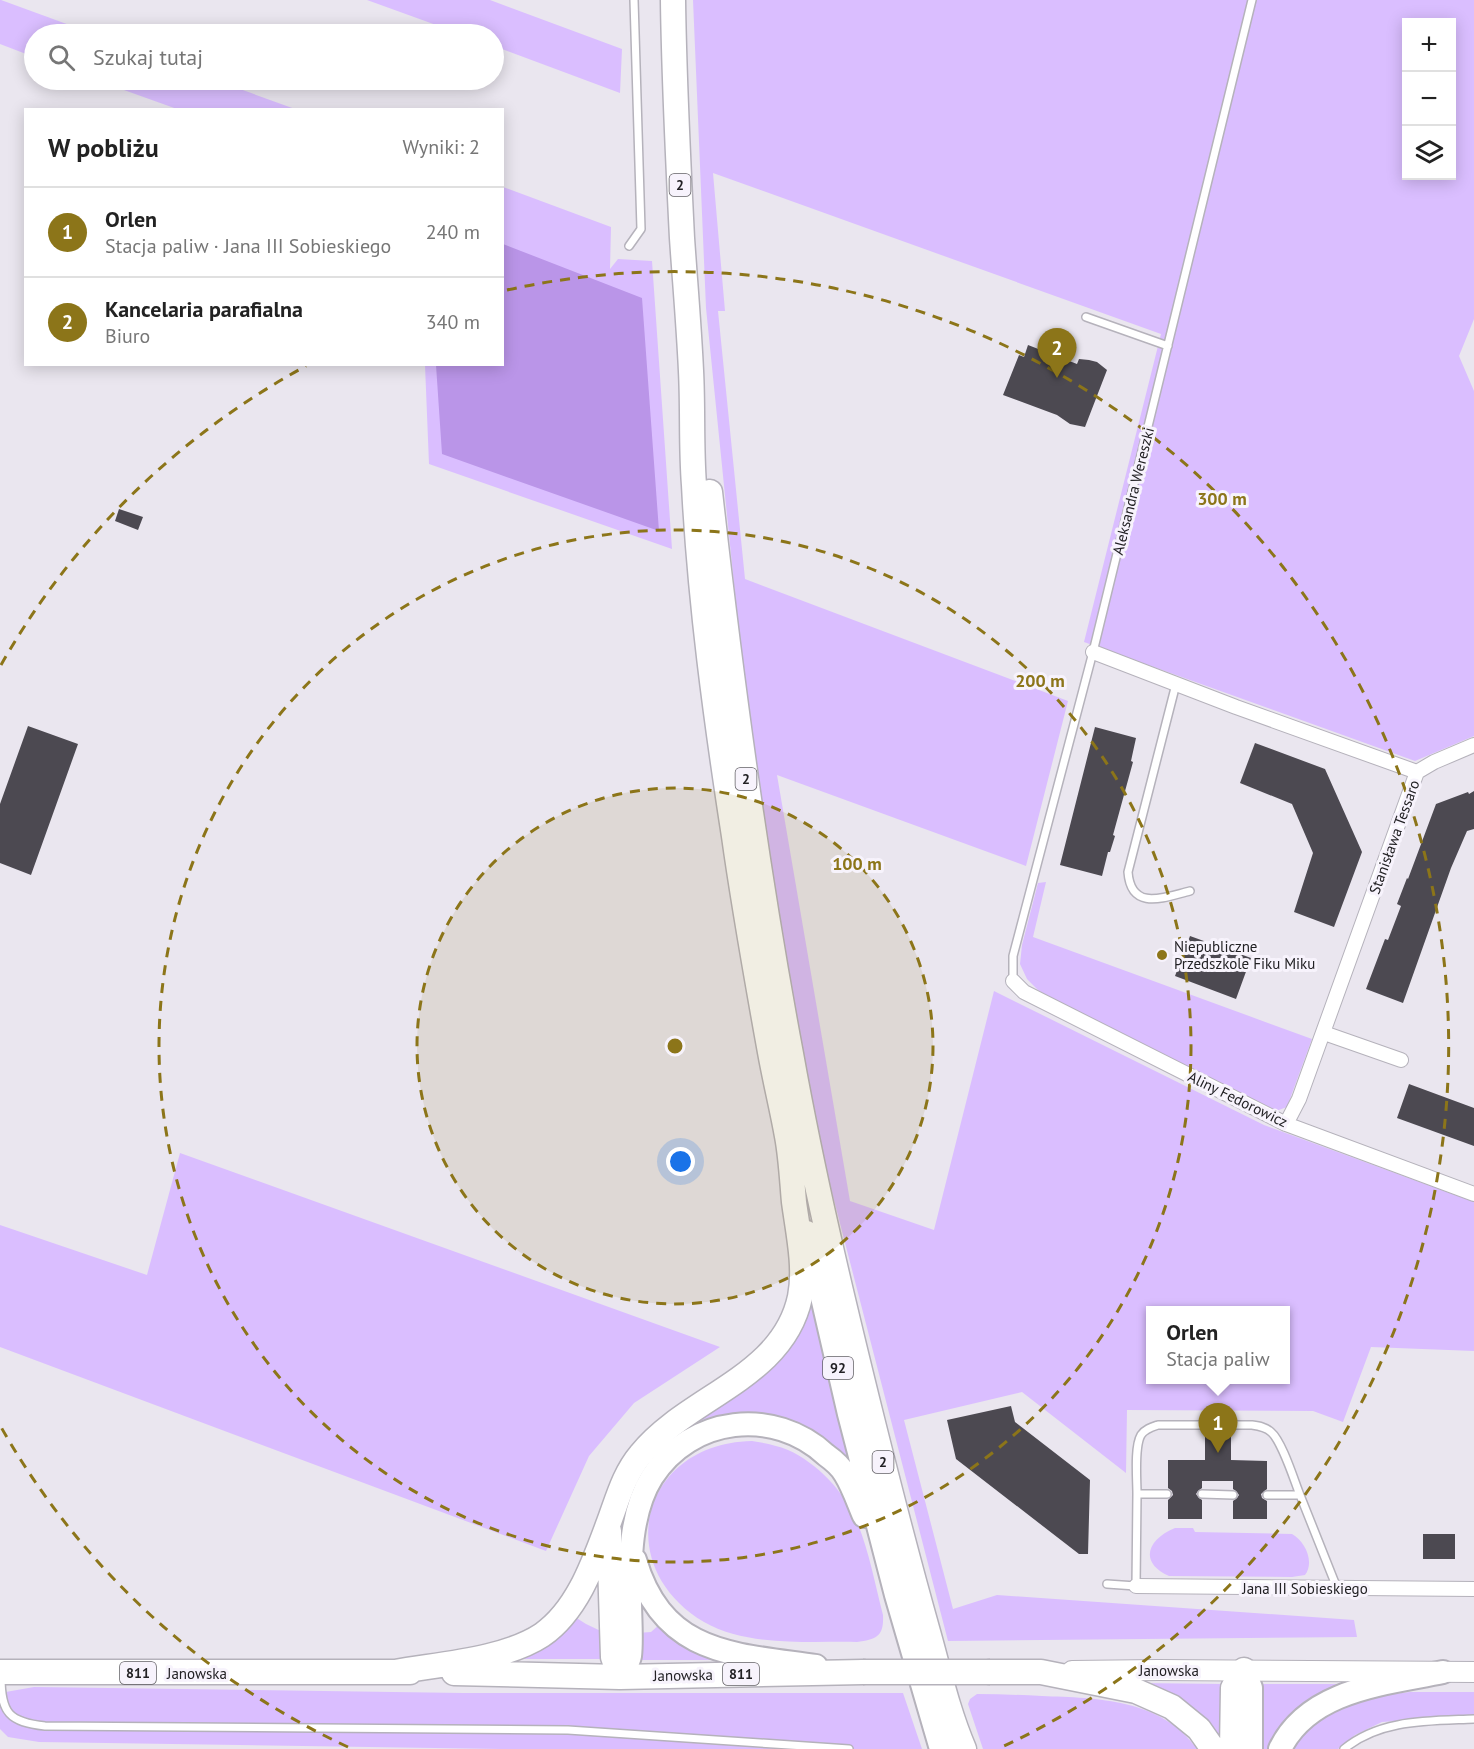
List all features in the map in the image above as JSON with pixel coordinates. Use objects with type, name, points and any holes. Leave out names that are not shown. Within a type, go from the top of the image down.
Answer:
[{"type":"highway","name":"2","points":[[673,0],[681,210],[691,371],[693,483],[702,587],[717,716],[741,881],[788,1140]]},
{"type":"highway","name":"2","points":[[691,371],[709,485],[753,826],[801,1107],[846,1311],[957,1746]]},
{"type":"highway","points":[[395,1672],[509,1651],[542,1635],[561,1618],[579,1590],[609,1523],[626,1476],[642,1453],[655,1437],[670,1425],[735,1382],[772,1351],[789,1327],[800,1294],[802,1276],[788,1140]]},
{"type":"highway","points":[[609,1523],[612,1657],[620,1677]]},
{"type":"highway","points":[[1232,1749],[1233,1688],[1244,1670]]},
{"type":"highway","name":"Janowska","points":[[0,1672],[395,1672],[620,1677],[863,1672],[1041,1672]]},
{"type":"highway","points":[[1041,1672],[1136,1691],[1156,1699],[1187,1718],[1199,1729],[1213,1749]]},
{"type":"main road","name":"92","points":[[788,1140],[831,1337],[896,1595],[957,1746]]},
{"type":"main road","points":[[620,1677],[630,1657],[630,1578],[634,1524],[647,1486],[661,1465],[672,1454],[696,1437],[718,1428],[744,1424],[774,1426],[808,1440],[845,1473],[896,1595]]},
{"type":"main road","points":[[632,1550],[644,1586],[658,1609],[678,1629],[702,1644],[733,1654],[863,1672]]},
{"type":"main road","points":[[1244,1670],[1251,1688],[1251,1749]]},
{"type":"main road","name":"Janowska","points":[[1041,1672],[1244,1670],[1474,1672]]},
{"type":"main road","points":[[1280,1749],[1299,1722],[1307,1714],[1327,1702],[1358,1691],[1443,1672]]},
{"type":"street","name":"Stanisława Tessaro","points":[[1093,652],[1418,772],[1299,1100],[1286,1124]]},
{"type":"street","points":[[1418,772],[1434,762],[1474,745]]},
{"type":"street","name":"Aliny Fedorowicz","points":[[1014,981],[1024,992],[1286,1124],[1474,1194]]},
{"type":"street","points":[[1324,1033],[1401,1060]]},
{"type":"street","name":"Jana III Sobieskiego","points":[[1136,1586],[1474,1589]]},
{"type":"lane","points":[[629,246],[640,230],[634,0]]},
{"type":"lane","name":"Aleksandra Wereszki","points":[[1014,981],[1013,956],[1093,652],[1252,0]]},
{"type":"lane","points":[[1086,317],[1168,346]]},
{"type":"lane","points":[[1176,684],[1128,879],[1132,888],[1148,900],[1157,900],[1190,891]]},
{"type":"lane","points":[[1107,1584],[1136,1586],[1138,1444],[1142,1435],[1148,1429],[1158,1425],[1252,1425],[1261,1426],[1271,1432],[1279,1442],[1337,1588]]},
{"type":"lane","points":[[1137,1494],[1167,1494]]},
{"type":"lane","points":[[1202,1494],[1233,1495]]},
{"type":"lane","points":[[1267,1495],[1300,1495]]},
{"type":"lane","points":[[0,1672],[4,1707],[12,1716],[24,1723],[45,1726],[568,1730],[849,1749]]},
{"type":"lane","points":[[1344,1749],[1357,1740],[1391,1726],[1425,1721],[1474,1719]]},
{"type":"shaded area","points":[[0,0],[66,24],[24,24],[24,53],[0,44]]},
{"type":"shaded area","points":[[367,0],[490,0],[622,49],[620,93],[504,50],[504,24],[433,24]]},
{"type":"shaded area","points":[[693,0],[1474,0],[1474,319],[1459,356],[1474,391],[1474,736],[1415,761],[1084,642],[1161,334],[713,173],[725,311],[718,311],[745,579],[1068,701],[1026,866],[777,775],[850,1201],[934,1230],[994,991],[1264,1125],[1474,1202],[1474,1351],[1371,1347],[1343,1422],[1313,1411],[1127,1410],[1126,1473],[1022,1392],[904,1420],[953,1609],[997,1595],[1354,1620],[1357,1637],[948,1641],[820,1146],[770,886],[741,653],[706,308]]},
{"type":"shaded area","points":[[124,90],[243,90],[292,108],[174,108]]},
{"type":"shaded area","points":[[504,187],[611,227],[610,269],[618,259],[652,261],[672,549],[429,464],[425,366],[504,366]]},
{"type":"shaded area","points":[[504,244],[642,298],[659,531],[442,454],[436,366],[504,366]]},
{"type":"shaded area","points":[[1046,882],[1033,937],[1312,1039],[1287,1107],[1276,1111],[1266,1107],[1061,1005],[1038,990],[1027,979],[1020,964],[1022,945],[1038,883]]},
{"type":"shaded area","points":[[180,1153],[720,1347],[634,1403],[589,1456],[546,1551],[0,1347],[0,1225],[147,1275]]},
{"type":"shaded area","points":[[811,1289],[855,1469],[834,1446],[803,1427],[684,1433],[623,1555],[619,1525],[628,1488],[700,1414]]},
{"type":"shaded area","points":[[752,1441],[788,1450],[809,1462],[828,1479],[845,1500],[857,1522],[865,1544],[883,1615],[882,1628],[874,1638],[857,1642],[799,1642],[739,1636],[704,1622],[674,1598],[656,1570],[648,1540],[651,1511],[663,1484],[685,1462],[714,1447]]},
{"type":"shaded area","points":[[1175,1528],[1193,1528],[1195,1532],[1292,1534],[1297,1537],[1307,1552],[1308,1570],[1305,1575],[1292,1577],[1169,1576],[1153,1564],[1150,1551],[1158,1538]]},
{"type":"shaded area","points":[[575,1617],[605,1633],[605,1659],[520,1659]]},
{"type":"shaded area","points":[[660,1624],[687,1646],[715,1660],[637,1660],[637,1633],[651,1632]]},
{"type":"shaded area","points":[[1136,1683],[1225,1684],[1226,1749]]},
{"type":"shaded area","points":[[1258,1684],[1345,1684],[1270,1749],[1258,1749]]},
{"type":"shaded area","points":[[34,1687],[463,1693],[903,1693],[922,1749],[501,1749],[39,1742],[8,1737],[0,1729],[0,1693]]},
{"type":"shaded area","points":[[1410,1692],[1474,1692],[1474,1715],[1382,1722],[1355,1735],[1338,1749],[1291,1749],[1308,1726],[1330,1712],[1370,1698]]},
{"type":"shaded area","points":[[977,1694],[1084,1698],[1127,1705],[1166,1720],[1183,1732],[1197,1749],[983,1749],[968,1704],[970,1699]]},
{"type":"building","points":[[1028,345],[1077,364],[1079,359],[1097,362],[1107,370],[1085,427],[1070,424],[1057,415],[1003,395],[1019,355],[1024,357]]},
{"type":"building","points":[[119,509],[143,517],[138,530],[115,521]]},
{"type":"building","points":[[28,726],[78,744],[31,875],[0,863],[0,804]]},
{"type":"building","points":[[1095,727],[1136,738],[1131,761],[1133,762],[1113,835],[1115,836],[1102,876],[1060,865]]},
{"type":"building","points":[[1255,743],[1325,769],[1362,852],[1334,927],[1294,912],[1313,853],[1292,804],[1240,783]]},
{"type":"building","points":[[1474,791],[1474,829],[1467,831],[1451,868],[1403,1003],[1366,989],[1385,939],[1388,940],[1401,906],[1397,904],[1436,804]]},
{"type":"building","points":[[1190,936],[1251,958],[1236,999],[1175,976]]},
{"type":"building","points":[[1409,1084],[1474,1108],[1474,1146],[1397,1118]]},
{"type":"building","points":[[1011,1406],[1015,1422],[1090,1480],[1088,1554],[1079,1554],[956,1459],[947,1420]]},
{"type":"building","points":[[1205,1437],[1231,1437],[1231,1460],[1267,1461],[1267,1489],[1261,1494],[1262,1498],[1267,1501],[1267,1519],[1233,1519],[1233,1501],[1239,1495],[1233,1489],[1233,1481],[1202,1481],[1202,1488],[1196,1494],[1202,1500],[1202,1519],[1168,1519],[1168,1500],[1173,1495],[1168,1488],[1168,1460],[1205,1460]]},
{"type":"building","points":[[1423,1534],[1455,1534],[1455,1559],[1423,1559]]},
{"type":"place","name":"Kancelaria parafialna","points":[[1057,378]]},
{"type":"place","name":"Niepubliczne Przedszkole Fiku Miku","points":[[1162,955]]},
{"type":"place","name":"Orlen","points":[[1218,1453]]}]
